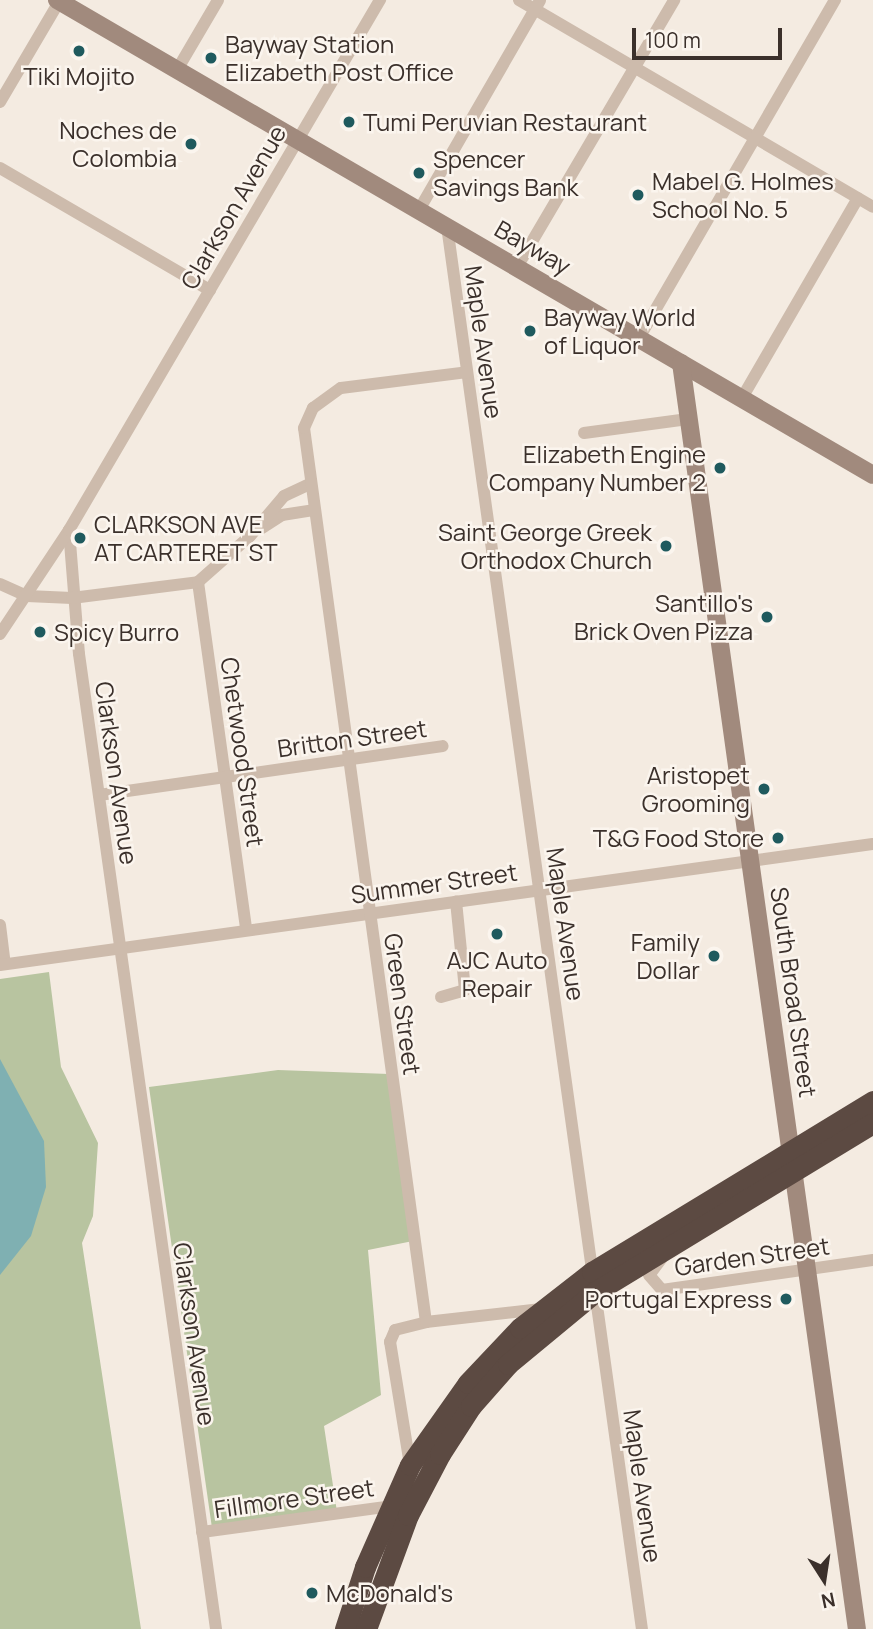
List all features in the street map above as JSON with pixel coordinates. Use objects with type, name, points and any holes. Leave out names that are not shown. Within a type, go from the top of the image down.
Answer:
[{"type":"highway","points":[[345,1629],[391,1506],[410,1465],[468,1383],[543,1309],[680,1241],[873,1101]]},
{"type":"highway","points":[[366,1629],[408,1515],[471,1406],[517,1356],[594,1282],[793,1160],[873,1123]]},
{"type":"street","points":[[0,102],[59,0]]},
{"type":"street","name":"Bayway","points":[[59,0],[873,475]]},
{"type":"street","points":[[177,70],[218,0]]},
{"type":"street","name":"Clarkson Avenue","points":[[216,1629],[72,598],[69,530],[380,0]]},
{"type":"street","points":[[519,0],[537,5],[634,68],[873,207]]},
{"type":"street","points":[[517,267],[674,0]]},
{"type":"street","points":[[639,338],[835,0]]},
{"type":"street","points":[[419,210],[537,5]]},
{"type":"street","points":[[0,168],[209,290]]},
{"type":"street","points":[[742,398],[858,198]]},
{"type":"street","name":"Maple Avenue","points":[[447,226],[642,1629]]},
{"type":"street","name":"South Broad Street","points":[[681,363],[857,1629]]},
{"type":"street","name":"Green Street","points":[[426,1322],[308,485],[304,428],[321,400],[352,386],[467,372]]},
{"type":"street","points":[[584,433],[688,419]]},
{"type":"street","points":[[0,584],[27,596],[72,598],[198,582],[250,536],[285,496],[308,485]]},
{"type":"street","points":[[250,536],[282,515],[312,510]]},
{"type":"street","points":[[0,634],[69,530]]},
{"type":"street","name":"Chetwood Street","points":[[198,582],[246,929]]},
{"type":"street","name":"Britton Street","points":[[99,794],[443,746]]},
{"type":"street","name":"Summer Street","points":[[3,964],[873,844]]},
{"type":"street","points":[[442,997],[465,990],[456,901]]},
{"type":"street","points":[[0,925],[3,964]]},
{"type":"street","name":"Garden Street","points":[[680,1241],[650,1273],[650,1280],[662,1290],[873,1260]]},
{"type":"street","points":[[410,1465],[390,1342],[401,1326],[543,1309]]},
{"type":"street","name":"Fillmore Street","points":[[202,1532],[391,1506]]},
{"type":"green space","points":[[49,972],[61,1067],[98,1143],[93,1216],[82,1243],[141,1629],[0,1629],[0,979]]},
{"type":"green space","points":[[278,1070],[389,1074],[413,1241],[368,1250],[381,1395],[324,1426],[337,1512],[212,1528],[149,1087]]},
{"type":"water","points":[[0,1059],[44,1141],[46,1187],[31,1236],[0,1275]]},
{"type":"place","name":"Tiki Mojito","points":[[79,51]]},
{"type":"place","name":"Bayway Station Elizabeth Post Office","points":[[211,58]]},
{"type":"place","name":"Tumi Peruvian Restaurant","points":[[349,122]]},
{"type":"place","name":"Noches de Colombia","points":[[191,144]]},
{"type":"place","name":"Spencer Savings Bank","points":[[419,173]]},
{"type":"place","name":"Mabel G. Holmes School No. 5","points":[[638,195]]},
{"type":"place","name":"Bayway World of Liquor","points":[[530,331]]},
{"type":"place","name":"Elizabeth Engine Company Number 2","points":[[720,468]]},
{"type":"place","name":"CLARKSON AVE AT CARTERET ST","points":[[80,538]]},
{"type":"place","name":"Saint George Greek Orthodox Church","points":[[666,546]]},
{"type":"place","name":"Santillo's Brick Oven Pizza","points":[[767,617]]},
{"type":"place","name":"Spicy Burro","points":[[40,632]]},
{"type":"place","name":"Aristopet Grooming","points":[[764,789]]},
{"type":"place","name":"T&G Food Store","points":[[778,838]]},
{"type":"place","name":"AJC Auto Repair","points":[[497,934]]},
{"type":"place","name":"Family Dollar","points":[[714,956]]},
{"type":"place","name":"Portugal Express","points":[[786,1299]]},
{"type":"place","name":"McDonald's","points":[[312,1593]]}]
